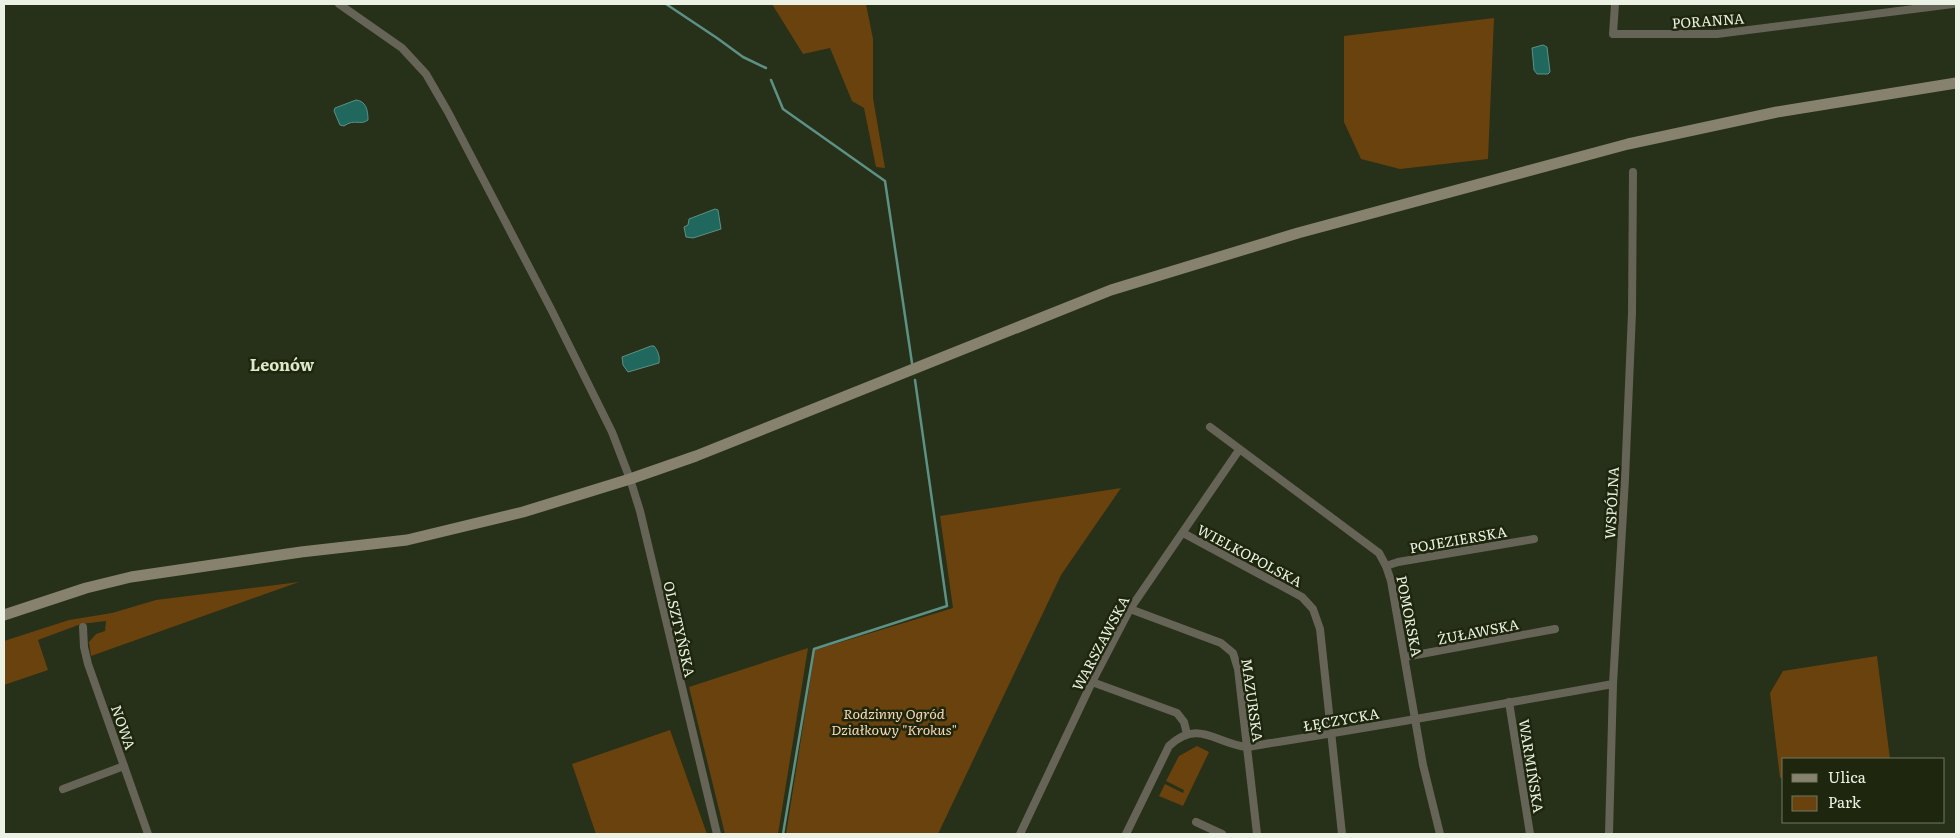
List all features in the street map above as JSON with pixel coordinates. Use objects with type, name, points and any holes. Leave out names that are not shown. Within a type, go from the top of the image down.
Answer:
[{"type":"main road","points":[[4,615],[86,588],[131,577],[301,552],[407,540],[523,512],[630,479],[705,452],[1111,290],[1298,233],[1628,144],[1777,112],[1956,83]]},
{"type":"street","name":"OLSZTYŃSKA","points":[[339,4],[402,48],[426,74],[448,112],[551,309],[612,432],[640,511],[717,834]]},
{"type":"street","name":"PORANNA","points":[[1615,4],[1613,34],[1717,34],[1953,4]]},
{"type":"street","name":"WSPÓLNA","points":[[1609,834],[1613,684],[1629,371],[1633,172]]},
{"type":"street","name":"POMORSKA","points":[[1210,427],[1378,553],[1386,566],[1391,581],[1423,765],[1440,834]]},
{"type":"street","name":"WARSZAWSKA","points":[[1020,834],[1092,682],[1130,609],[1239,450]]},
{"type":"street","name":"WIELKOPOLSKA","points":[[1183,533],[1302,597],[1313,610],[1320,629],[1342,834]]},
{"type":"street","name":"POJEZIERSKA","points":[[1386,566],[1398,562],[1534,539]]},
{"type":"street","name":"MAZURSKA","points":[[1130,609],[1221,643],[1233,653],[1238,668],[1256,834]]},
{"type":"street","name":"NOWA","points":[[84,627],[84,648],[88,664],[148,834]]},
{"type":"street","name":"ŻUŁAWSKA","points":[[1405,657],[1555,629]]},
{"type":"street","points":[[1092,682],[1177,713],[1184,722],[1187,734],[1177,738],[1169,746],[1126,834]]},
{"type":"street","name":"ŁĘCZYCKA","points":[[1187,734],[1199,732],[1247,747],[1332,734],[1613,684]]},
{"type":"street","name":"WARMIŃSKA","points":[[1509,702],[1530,834]]},
{"type":"street","points":[[63,789],[124,766]]},
{"type":"street","points":[[1196,822],[1222,834]]},
{"type":"green space","points":[[772,4],[866,4],[873,39],[873,98],[885,168],[876,167],[864,108],[852,101],[830,48],[803,54]]},
{"type":"green space","points":[[1494,18],[1488,159],[1400,169],[1361,159],[1344,122],[1344,36]]},
{"type":"green space","name":"Rodzinny Ogród Działkowy \"Krokus\"","points":[[1121,488],[1061,575],[938,834],[786,834],[815,650],[953,608],[940,516]]},
{"type":"green space","points":[[299,582],[91,656],[89,642],[96,634],[105,631],[106,621],[81,624],[38,640],[48,670],[4,685],[4,641],[69,620],[112,613],[156,600]]},
{"type":"green space","points":[[808,648],[778,834],[725,834],[689,687]]},
{"type":"green space","points":[[1877,656],[1890,758],[1782,758],[1782,778],[1780,778],[1770,693],[1783,671]]},
{"type":"green space","points":[[670,730],[707,834],[596,834],[572,764]]},
{"type":"green space","points":[[1197,746],[1209,752],[1183,806],[1159,796],[1165,784],[1183,793],[1184,790],[1166,781],[1179,756]]},
{"type":"water","points":[[1543,45],[1547,47],[1550,72],[1548,74],[1537,74],[1534,70],[1532,48]]},
{"type":"water","points":[[356,100],[362,102],[366,107],[368,120],[344,126],[340,125],[334,111],[335,108]]},
{"type":"water","points":[[715,209],[718,210],[721,229],[693,238],[686,237],[684,227],[688,225],[689,219]]},
{"type":"water","points":[[654,346],[658,352],[659,363],[628,372],[623,365],[622,357]]},
{"type":"waterway","points":[[666,4],[743,57],[766,68]]},
{"type":"waterway","points":[[771,80],[783,109],[885,181],[912,363]]},
{"type":"waterway","points":[[783,834],[814,649],[947,606],[915,380]]},
{"type":"district","name":"Leonów","points":[[282,364]]}]
